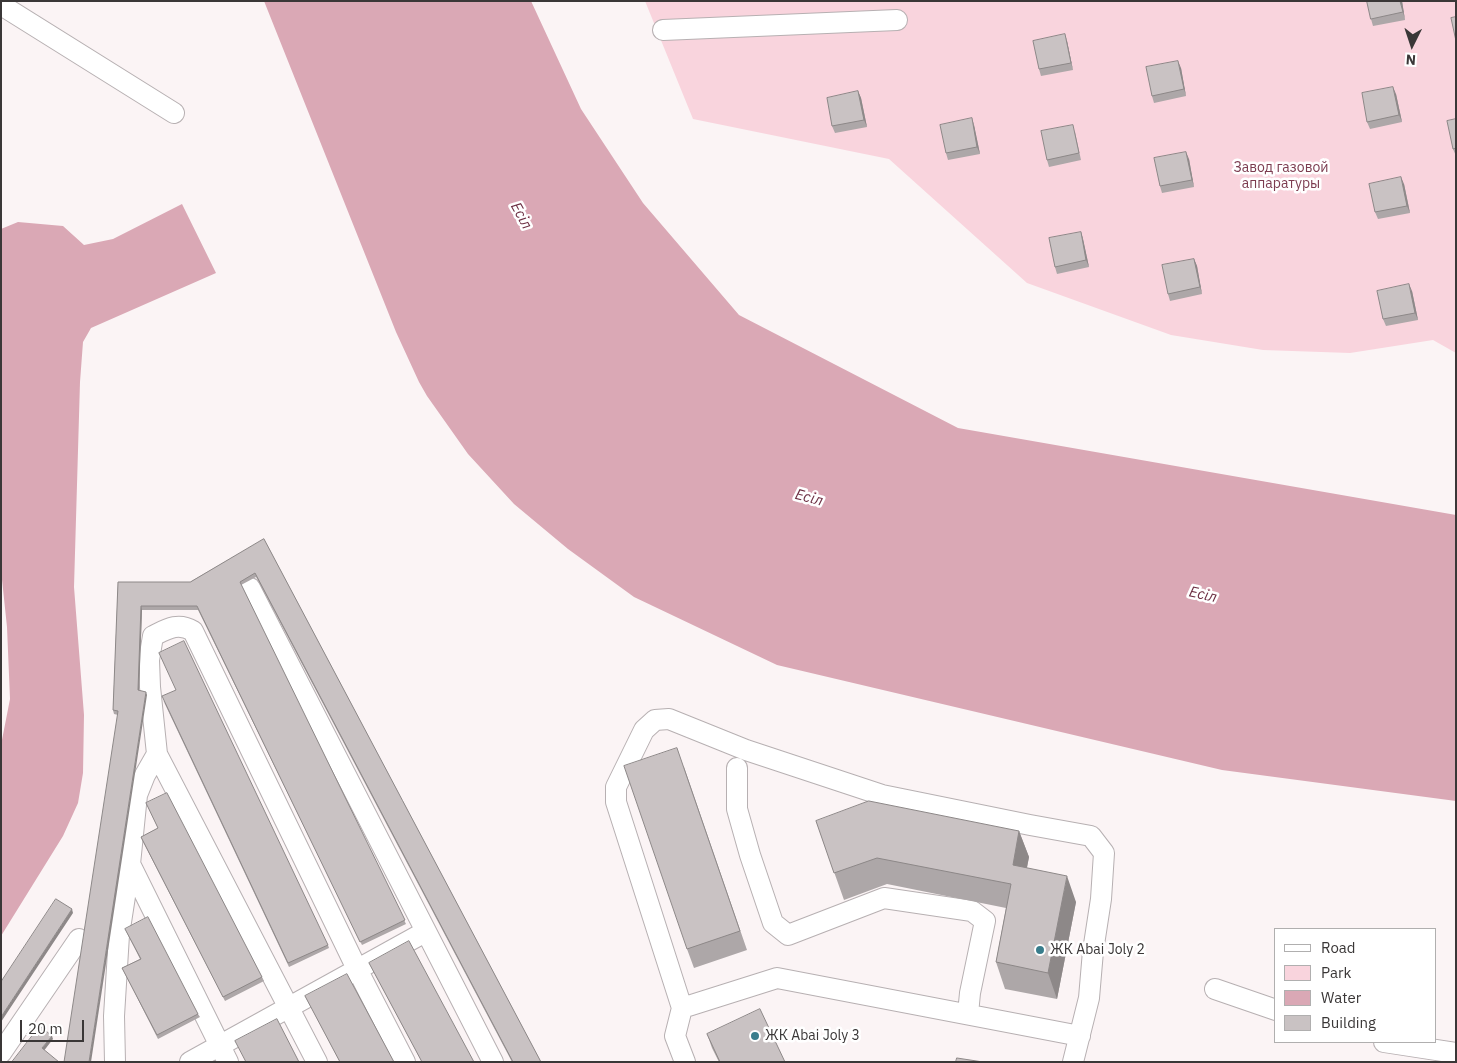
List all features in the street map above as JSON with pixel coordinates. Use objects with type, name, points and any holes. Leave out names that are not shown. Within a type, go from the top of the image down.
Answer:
[{"type":"lane","points":[[7,7],[174,113]]},
{"type":"lane","points":[[663,30],[897,20]]},
{"type":"lane","points":[[250,588],[493,1062]]},
{"type":"lane","points":[[317,1062],[157,754],[149,678],[149,660],[153,636],[175,626],[186,627],[193,631],[357,969],[405,1062]]},
{"type":"lane","points":[[685,1062],[675,1036],[682,1008],[616,802],[616,787],[644,730],[655,720],[669,719],[746,750],[882,795],[1090,836],[1104,853],[1101,899],[1093,951],[1089,998],[1073,1062]]},
{"type":"lane","points":[[115,1062],[114,1016],[119,935],[138,795],[145,775],[157,754]]},
{"type":"lane","points":[[737,768],[737,809],[773,923],[788,936],[884,898],[972,911],[985,921],[970,994],[968,1014]]},
{"type":"lane","points":[[130,864],[223,1054]]},
{"type":"lane","points":[[190,1062],[223,1054],[288,1006],[425,932]]},
{"type":"lane","points":[[1,1053],[79,939]]},
{"type":"lane","points":[[682,1008],[777,978],[1080,1036]]},
{"type":"lane","points":[[1215,989],[1274,1009]]},
{"type":"lane","points":[[1391,1043],[1456,1053]]},
{"type":"green space","name":"Завод газовой аппаратуры","points":[[645,1],[1456,1],[1456,353],[1433,340],[1350,353],[1263,350],[1171,335],[1027,283],[889,159],[693,119]]},
{"type":"water","name":"Есіл","points":[[264,1],[531,1],[581,109],[643,203],[739,315],[958,428],[1456,515],[1456,801],[1222,770],[777,665],[634,597],[568,549],[514,504],[468,454],[427,396],[396,332]]},
{"type":"water","points":[[182,204],[216,273],[91,328],[83,342],[80,382],[74,587],[84,715],[83,773],[78,803],[63,836],[1,936],[1,745],[10,699],[7,627],[1,570],[1,229],[18,222],[63,226],[84,245],[113,239]]},
{"type":"building","points":[[1367,1],[1400,1],[1403,12],[1371,19]]},
{"type":"building","points":[[1456,17],[1456,41],[1451,18]]},
{"type":"building","points":[[1065,34],[1071,63],[1039,69],[1033,41]]},
{"type":"building","points":[[1178,61],[1184,89],[1152,96],[1146,67]]},
{"type":"building","points":[[1393,87],[1399,115],[1367,122],[1362,93]]},
{"type":"building","points":[[858,91],[864,120],[832,126],[827,98]]},
{"type":"building","points":[[972,118],[977,147],[946,153],[940,125]]},
{"type":"building","points":[[1456,119],[1456,148],[1453,149],[1447,121]]},
{"type":"building","points":[[1073,125],[1079,153],[1047,160],[1041,131]]},
{"type":"building","points":[[1186,152],[1192,180],[1160,186],[1154,158]]},
{"type":"building","points":[[1401,177],[1407,206],[1375,212],[1369,184]]},
{"type":"building","points":[[1081,232],[1086,260],[1055,267],[1049,238]]},
{"type":"building","points":[[1194,259],[1200,287],[1168,294],[1162,265]]},
{"type":"building","points":[[1409,284],[1415,313],[1383,319],[1377,291]]},
{"type":"building","points":[[264,539],[541,1062],[513,1062],[255,573],[240,582],[405,920],[360,942],[197,606],[141,606],[138,690],[146,692],[89,1062],[64,1062],[118,711],[113,710],[118,582],[190,582]]},
{"type":"building","points":[[184,641],[328,945],[288,963],[162,696],[176,690],[159,653]]},
{"type":"building","points":[[677,748],[740,931],[687,949],[624,766]]},
{"type":"building","points":[[167,793],[262,977],[223,997],[141,837],[158,828],[146,803]]},
{"type":"building","points":[[869,801],[1019,831],[1013,865],[1067,876],[1048,973],[996,962],[1011,884],[877,858],[834,873],[816,821]]},
{"type":"building","points":[[56,899],[72,909],[1,1017],[1,982]]},
{"type":"building","points":[[148,917],[198,1014],[157,1035],[122,968],[141,959],[125,929]]},
{"type":"building","points":[[409,941],[474,1062],[422,1062],[369,963]]},
{"type":"building","points":[[347,974],[394,1062],[340,1062],[305,996]]},
{"type":"building","name":"ЖК Abai Joly 3","points":[[760,1009],[785,1062],[720,1062],[707,1034]]},
{"type":"building","points":[[277,1019],[299,1062],[246,1062],[235,1041]]},
{"type":"building","points":[[40,1026],[52,1036],[42,1048],[59,1062],[12,1062]]},
{"type":"building","points":[[957,1058],[983,1062],[956,1062]]},
{"type":"place","name":"ЖК Abai Joly 2","points":[[1040,950]]},
{"type":"place","name":"ЖК Abai Joly 3","points":[[755,1036]]}]
